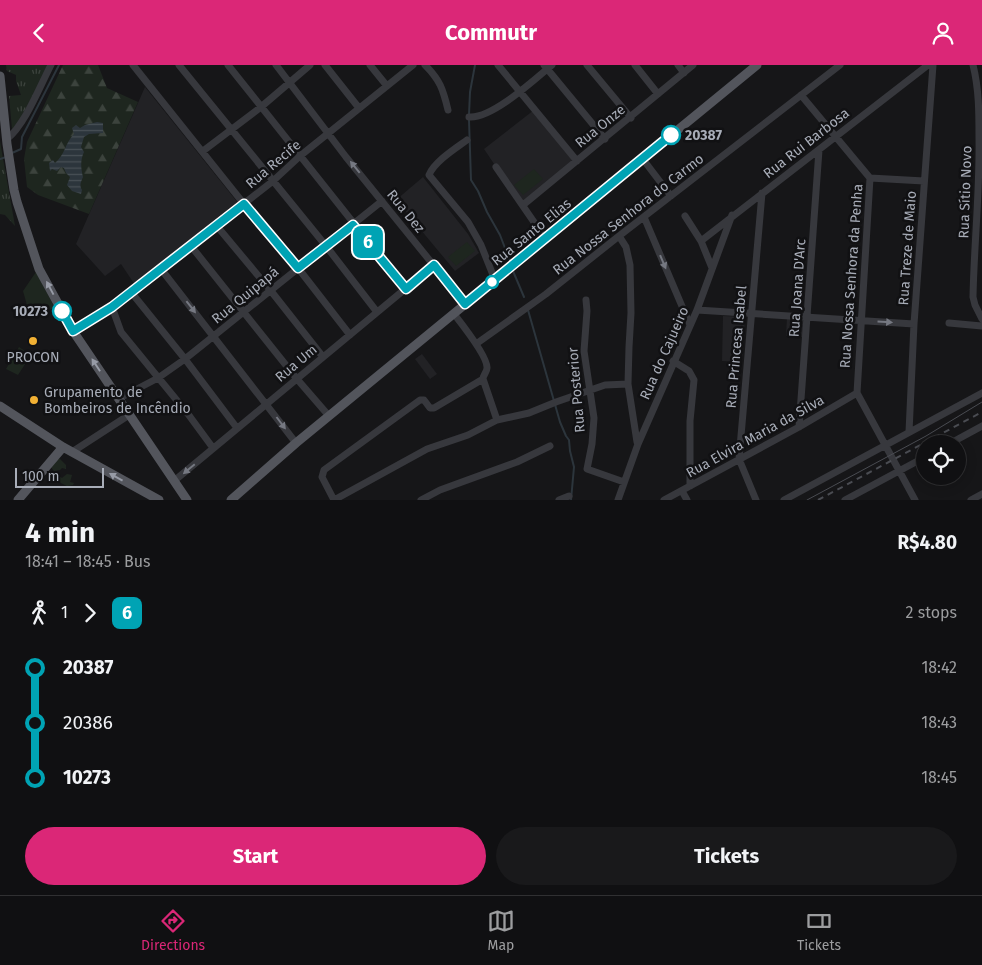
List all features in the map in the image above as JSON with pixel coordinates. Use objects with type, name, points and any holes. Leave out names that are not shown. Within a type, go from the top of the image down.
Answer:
[{"type":"main road","name":"Rua Santo Elias","points":[[231,500],[296,443],[757,65]]},
{"type":"main road","points":[[0,76],[7,141],[17,202],[36,260],[73,331],[187,500]]},
{"type":"main road","points":[[0,406],[63,447],[159,500]]},
{"type":"main road","points":[[18,500],[63,447]]},
{"type":"street","points":[[7,141],[21,123],[51,65]]},
{"type":"street","points":[[133,65],[350,335]]},
{"type":"street","points":[[179,65],[326,246],[377,313]]},
{"type":"street","points":[[228,65],[353,225],[406,289]]},
{"type":"street","name":"Rua Dez","points":[[276,65],[465,304]]},
{"type":"street","points":[[203,151],[261,107],[310,65]]},
{"type":"street","points":[[326,65],[360,109]]},
{"type":"street","points":[[370,65],[387,86]]},
{"type":"street","name":"Rua Recife","points":[[73,331],[112,307],[244,204],[413,65]]},
{"type":"street","points":[[424,65],[441,84],[448,110]]},
{"type":"street","points":[[498,65],[577,161]]},
{"type":"street","points":[[587,65],[630,118]]},
{"type":"street","points":[[635,65],[658,94]]},
{"type":"street","points":[[678,65],[684,73]]},
{"type":"street","name":"Rua Onze","points":[[523,205],[693,65]]},
{"type":"street","name":"Rua Nossa Senhora do Carmo","points":[[476,344],[546,294],[840,65]]},
{"type":"street","name":"Rua Rui Barbosa","points":[[700,241],[928,65]]},
{"type":"street","name":"Rua Treze de Maio","points":[[909,433],[914,324],[933,65]]},
{"type":"street","name":"Rua Sítio Novo","points":[[973,65],[978,93],[981,147],[980,205],[974,273],[974,301],[982,319]]},
{"type":"street","points":[[469,117],[474,118],[487,114],[520,91],[548,66],[605,139]]},
{"type":"street","name":"Rua Nossa Senhora da Penha","points":[[802,95],[870,178],[857,393]]},
{"type":"street","points":[[467,140],[431,170],[429,177],[468,222],[481,245],[495,280]]},
{"type":"street","name":"Rua Joana D'Arc","points":[[799,427],[819,150]]},
{"type":"street","points":[[642,158],[671,196]]},
{"type":"street","points":[[496,167],[545,238]]},
{"type":"street","points":[[870,178],[924,181]]},
{"type":"street","name":"Rua Princesa Isabel","points":[[756,500],[739,459],[762,193]]},
{"type":"street","name":"Rua Quipapá","points":[[118,399],[158,378],[185,359],[382,201]]},
{"type":"street","name":"Rua do Cajueiro","points":[[618,500],[638,444],[697,310],[732,215]]},
{"type":"street","points":[[685,216],[700,241],[712,268]]},
{"type":"street","points":[[644,217],[690,325]]},
{"type":"street","points":[[216,225],[323,357]]},
{"type":"street","points":[[619,236],[626,247],[630,265],[631,313],[628,384],[638,444]]},
{"type":"street","points":[[190,246],[329,416]]},
{"type":"street","name":"Rua Um","points":[[174,481],[434,265]]},
{"type":"street","points":[[160,269],[296,443]]},
{"type":"street","points":[[974,273],[982,269]]},
{"type":"street","points":[[131,292],[237,428]]},
{"type":"street","name":"Rua Posterior","points":[[586,300],[584,351],[594,419],[594,432],[587,469],[624,481]]},
{"type":"street","points":[[112,307],[121,332],[213,448]]},
{"type":"street","points":[[697,310],[914,324]]},
{"type":"street","points":[[454,313],[476,344],[487,367],[483,379],[497,420]]},
{"type":"street","points":[[949,323],[982,326]]},
{"type":"street","points":[[673,361],[689,371],[694,380],[690,421],[690,486]]},
{"type":"street","points":[[483,379],[434,408],[430,408],[424,400],[420,400],[324,470],[322,477],[334,500],[427,449],[468,435],[497,420],[529,413],[605,385],[628,384]]},
{"type":"street","points":[[857,393],[915,500]]},
{"type":"street","name":"Rua Elvira Maria da Silva","points":[[664,500],[799,427],[857,393]]},
{"type":"street","points":[[784,500],[982,393]]},
{"type":"street","points":[[72,452],[129,415]]},
{"type":"street","points":[[965,435],[982,425]]},
{"type":"street","points":[[421,500],[440,490],[509,465],[550,446]]},
{"type":"street","points":[[845,500],[916,462]]},
{"type":"street","points":[[682,491],[687,500]]},
{"type":"street","points":[[971,500],[982,494]]},
{"type":"street","points":[[559,500],[569,496]]},
{"type":"shaded area","points":[[145,87],[238,203],[135,285],[121,264],[105,276],[76,244]]},
{"type":"shaded area","points":[[534,110],[574,162],[521,204],[484,149]]},
{"type":"shaded area","points":[[97,122],[103,123],[103,133],[89,134],[84,137],[81,147],[84,152],[81,161],[83,177],[81,194],[72,191],[67,185],[70,177],[64,168],[61,167],[57,171],[52,169],[50,171],[49,163],[53,160],[55,163],[61,156],[74,134],[72,128],[76,125],[80,128]]},
{"type":"shaded area","points":[[423,177],[468,234],[479,253],[455,271],[396,200]]},
{"type":"shaded area","points":[[723,316],[745,317],[742,362],[722,361]]},
{"type":"shaded area","points":[[787,317],[803,318],[803,337],[786,336]]},
{"type":"shaded area","points":[[422,354],[437,374],[430,379],[415,359]]},
{"type":"green space","points":[[6,65],[49,65],[18,123],[12,129],[9,96],[21,95],[16,75],[7,71]]},
{"type":"green space","points":[[63,65],[98,65],[107,88],[138,102],[89,214],[38,195],[27,187],[24,159],[27,142]]},
{"type":"green space","points":[[0,141],[15,226],[5,215],[0,214]]},
{"type":"green space","points":[[534,169],[543,179],[523,195],[514,185]]},
{"type":"green space","points":[[467,242],[475,251],[456,266],[448,257]]},
{"type":"green space","points":[[36,272],[55,308],[30,316],[23,291]]},
{"type":"green space","points":[[19,347],[31,355],[18,375],[6,369]]},
{"type":"green space","points":[[56,457],[66,465],[66,469],[62,468],[54,471],[50,466]]},
{"type":"green space","points":[[51,471],[62,478],[67,474],[72,475],[70,482],[74,483],[73,485],[67,486],[47,476]]},
{"type":"waterway","points":[[12,153],[21,149],[22,137],[59,65]]},
{"type":"waterway","points":[[469,115],[470,92],[475,65]]},
{"type":"waterway","points":[[469,120],[471,180],[500,235],[510,261]]},
{"type":"waterway","points":[[0,159],[6,157]]},
{"type":"waterway","points":[[513,271],[524,297]]},
{"type":"waterway","points":[[528,310],[560,422],[569,440],[574,467],[571,500]]},
{"type":"tram line","points":[[807,500],[926,436],[982,402]]},
{"type":"railway","points":[[818,500],[982,412]]},
{"type":"bus line","name":"6","points":[[62,311],[73,331],[112,307],[244,204],[298,268],[353,225],[406,289],[434,265],[465,304],[671,135]]},
{"type":"place","name":"20387","points":[[671,135]]},
{"type":"place","name":"10273","points":[[62,311]]},
{"type":"place","name":"PROCON","points":[[33,341]]},
{"type":"place","name":"Grupamento de Bombeiros de Incêndio","points":[[34,400]]}]
